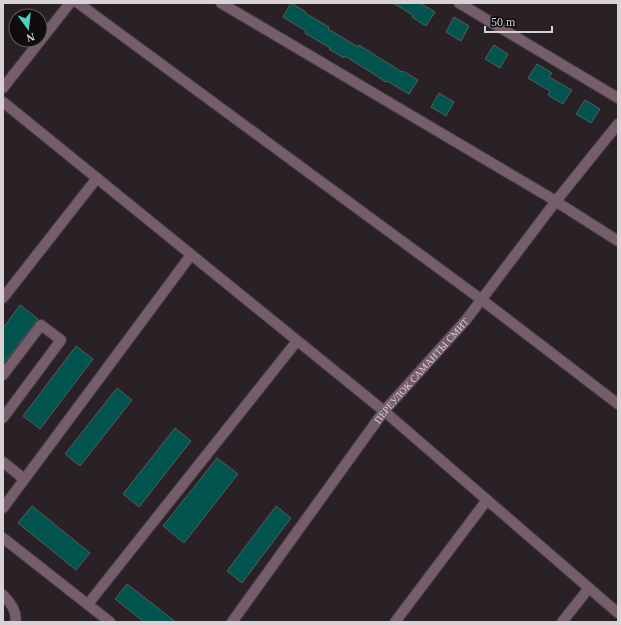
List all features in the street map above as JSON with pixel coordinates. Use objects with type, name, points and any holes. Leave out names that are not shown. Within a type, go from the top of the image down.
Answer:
[{"type":"street","points":[[3,88],[70,3]]},
{"type":"street","points":[[78,3],[482,300],[618,404]]},
{"type":"street","points":[[221,3],[556,201],[618,241]]},
{"type":"street","points":[[459,3],[618,98]]},
{"type":"street","points":[[3,102],[384,411],[618,613]]},
{"type":"street","name":"ПЕРЕУЛОК САМАНТЫ СМИТ","points":[[232,622],[384,411],[466,320],[556,201],[618,124]]},
{"type":"street","points":[[3,298],[97,178]]},
{"type":"street","points":[[3,508],[191,255]]},
{"type":"street","points":[[3,375],[41,325],[61,340],[3,418]]},
{"type":"street","points":[[88,604],[297,341]]},
{"type":"street","points":[[3,462],[24,479]]},
{"type":"street","points":[[395,622],[487,500]]},
{"type":"street","points":[[3,538],[110,622]]},
{"type":"street","points":[[562,622],[589,588]]},
{"type":"street","points":[[3,595],[12,605],[16,617],[15,622]]},
{"type":"building","points":[[291,3],[329,27],[328,29],[358,47],[359,45],[402,72],[403,71],[418,80],[409,94],[387,81],[386,82],[345,56],[344,58],[329,49],[330,48],[305,33],[306,31],[283,17]]},
{"type":"building","points":[[393,3],[420,3],[435,12],[426,26],[412,17],[413,15]]},
{"type":"building","points":[[454,17],[469,26],[461,41],[446,32]]},
{"type":"building","points":[[494,45],[508,54],[500,68],[485,59]]},
{"type":"building","points":[[537,64],[552,73],[549,77],[572,90],[563,104],[548,95],[550,91],[528,78]]},
{"type":"building","points":[[439,93],[454,102],[446,116],[431,107]]},
{"type":"building","points":[[585,100],[600,109],[591,123],[576,114]]},
{"type":"building","points":[[20,305],[38,319],[3,364],[3,328]]},
{"type":"building","points":[[76,346],[93,359],[40,429],[23,416]]},
{"type":"building","points":[[117,388],[132,400],[80,466],[65,454]]},
{"type":"building","points":[[175,428],[191,441],[139,507],[123,494]]},
{"type":"building","points":[[217,458],[238,474],[184,543],[163,526]]},
{"type":"building","points":[[32,506],[90,553],[76,570],[18,523]]},
{"type":"building","points":[[276,506],[291,518],[242,583],[227,571]]},
{"type":"building","points":[[127,584],[176,622],[144,622],[115,599]]}]
